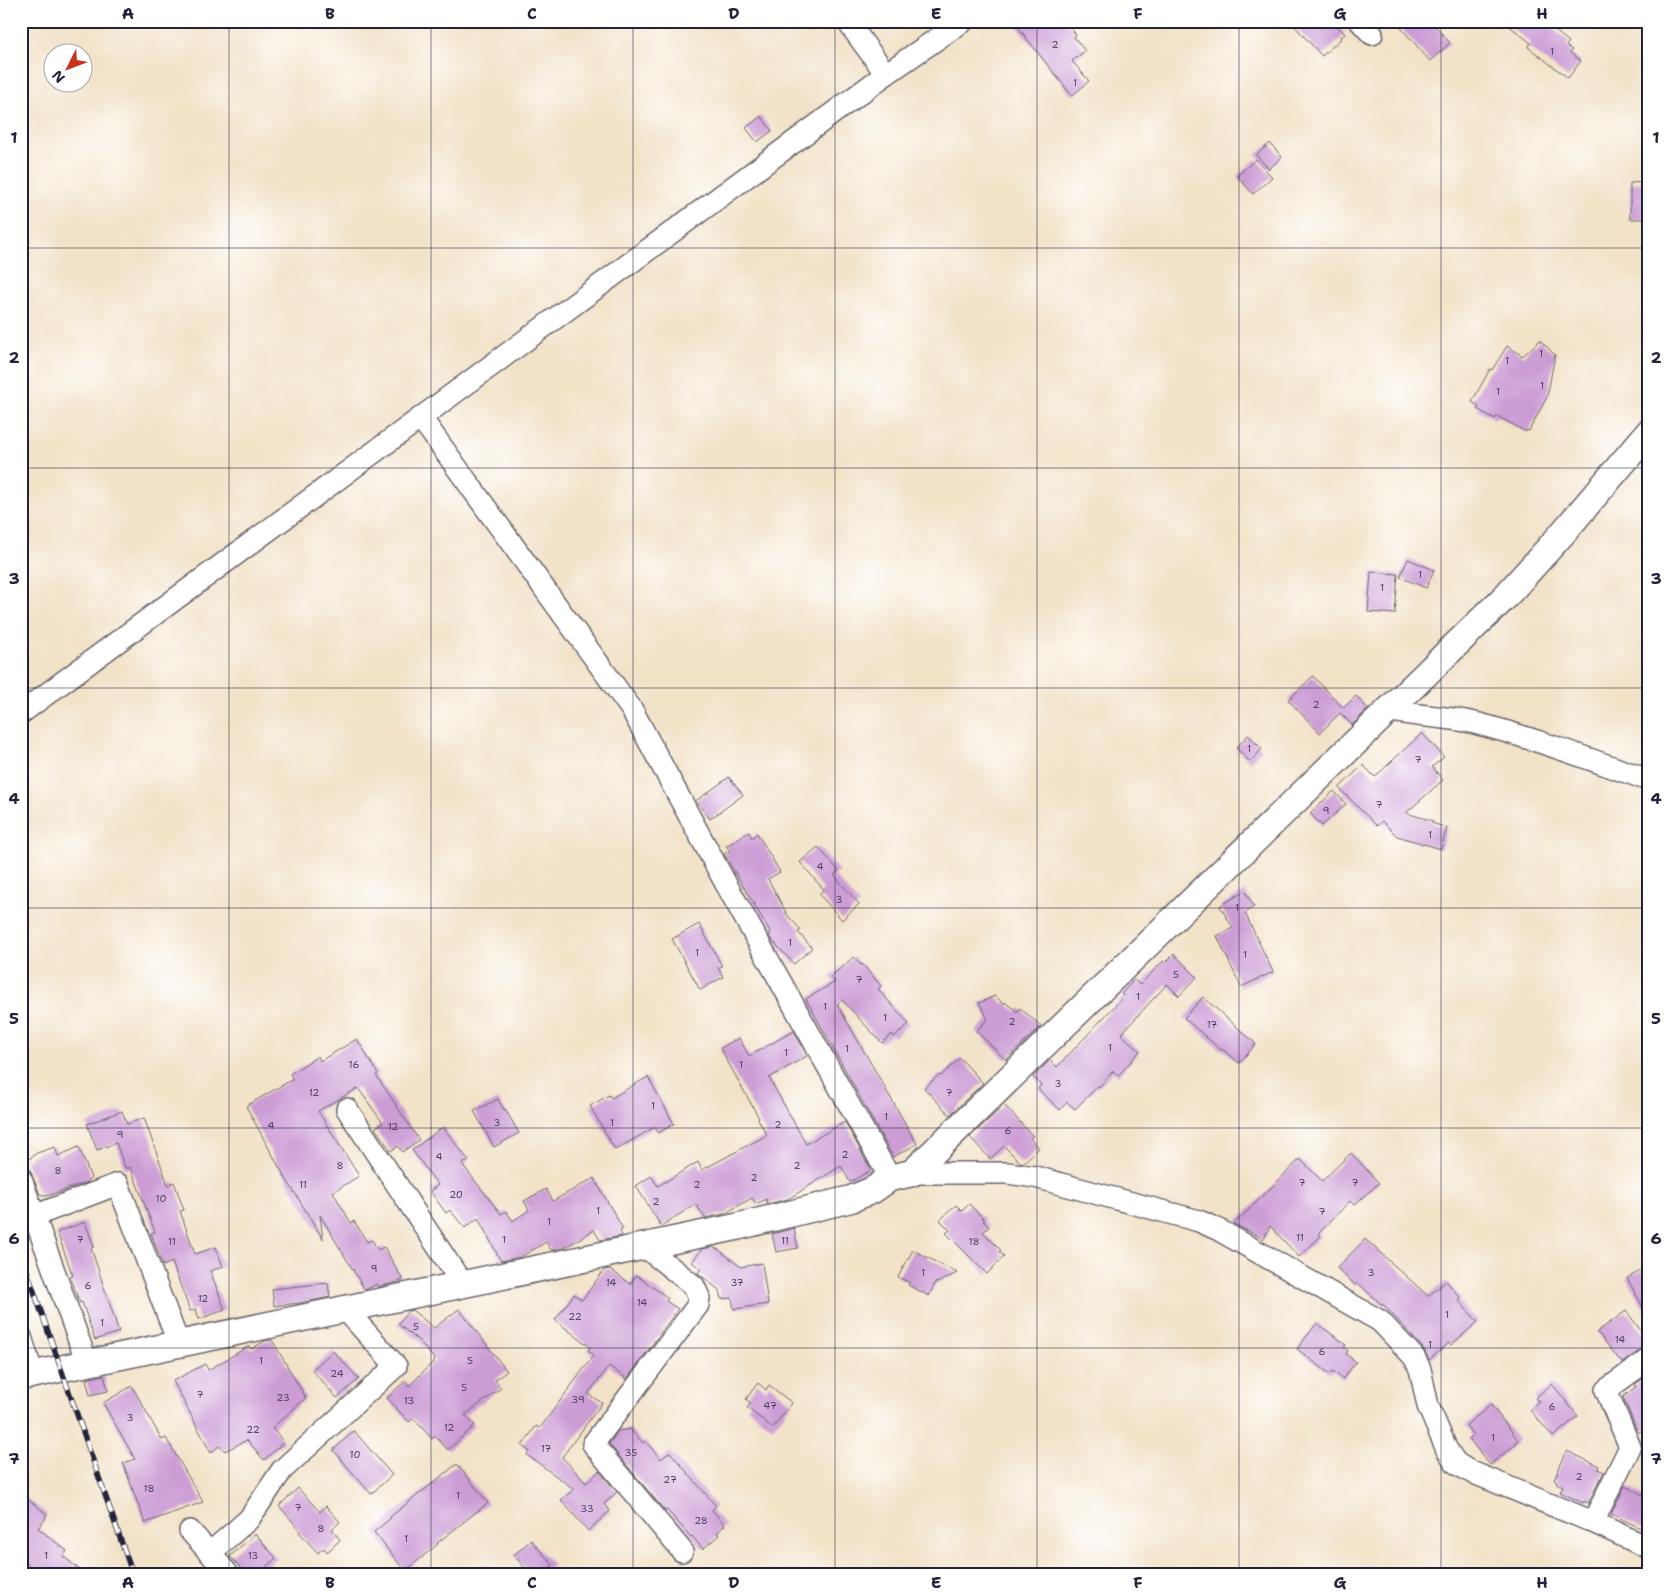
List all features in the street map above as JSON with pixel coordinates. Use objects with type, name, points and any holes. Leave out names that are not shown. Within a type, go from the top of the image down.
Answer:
[{"type":"street","points":[[847,21],[886,74]]},
{"type":"street","points":[[21,713],[886,74],[963,21]]},
{"type":"street","points":[[421,418],[632,710],[722,875],[901,1176]]},
{"type":"street","points":[[21,1337],[27,1376],[645,1247],[850,1199],[901,1176],[1504,598],[1649,432]]},
{"type":"street","points":[[1388,710],[1476,724],[1550,745],[1649,780]]},
{"type":"street","points":[[347,1109],[463,1285]]},
{"type":"street","points":[[901,1176],[1008,1174],[1035,1177],[1199,1222],[1220,1230],[1380,1321],[1414,1356],[1420,1369],[1428,1406],[1447,1450],[1456,1463],[1469,1471],[1593,1522],[1649,1548]]},
{"type":"street","points":[[21,1179],[87,1363]]},
{"type":"street","points":[[34,1216],[118,1184],[179,1345]]},
{"type":"street","points":[[645,1247],[694,1286],[699,1296],[698,1305],[593,1444],[682,1551]]},
{"type":"street","points":[[210,1553],[249,1519],[282,1470],[396,1366],[345,1309]]},
{"type":"street","points":[[1593,1522],[1630,1447],[1606,1390],[1649,1359]]},
{"type":"street","points":[[190,1531],[228,1573]]},
{"type":"building","points":[[1013,21],[1066,21],[1076,35],[1074,37],[1085,51],[1072,61],[1089,81],[1072,96]]},
{"type":"building","points":[[1290,21],[1333,21],[1345,34],[1322,56]]},
{"type":"building","points":[[1395,21],[1431,21],[1450,43],[1430,61]]},
{"type":"building","points":[[1503,21],[1543,21],[1569,42],[1566,46],[1572,50],[1570,53],[1581,61],[1568,78],[1528,47],[1531,43]]},
{"type":"building","points":[[761,116],[772,131],[757,142],[746,128]]},
{"type":"building","points":[[1270,143],[1282,157],[1269,169],[1256,155]]},
{"type":"building","points":[[1256,159],[1272,177],[1253,194],[1237,176]]},
{"type":"building","points":[[1649,182],[1649,219],[1630,219],[1630,183]]},
{"type":"building","points":[[1540,340],[1555,355],[1547,397],[1529,431],[1526,430],[1526,432],[1497,416],[1495,419],[1477,409],[1479,406],[1472,402],[1490,369],[1492,370],[1507,346],[1523,356]]},
{"type":"building","points":[[1408,559],[1434,570],[1426,588],[1400,577]]},
{"type":"building","points":[[1371,572],[1398,574],[1395,614],[1368,612]]},
{"type":"building","points":[[1313,676],[1343,708],[1356,696],[1368,709],[1352,725],[1340,713],[1320,733],[1288,700]]},
{"type":"building","points":[[1422,733],[1444,757],[1432,767],[1443,780],[1406,813],[1433,821],[1432,823],[1447,828],[1441,849],[1397,836],[1382,821],[1377,826],[1339,788],[1363,765],[1375,777]]},
{"type":"building","points":[[1248,735],[1262,749],[1250,762],[1236,748]]},
{"type":"building","points":[[729,777],[743,795],[710,819],[696,801]]},
{"type":"building","points":[[1334,791],[1346,804],[1322,826],[1310,813]]},
{"type":"building","points":[[749,832],[752,838],[757,833],[780,872],[768,879],[788,916],[801,930],[798,932],[812,948],[794,964],[771,939],[769,935],[771,933],[724,854],[730,851],[726,846]]},
{"type":"building","points":[[818,847],[839,871],[834,875],[859,904],[842,920],[819,894],[824,890],[800,862]]},
{"type":"building","points":[[1245,891],[1254,907],[1245,913],[1273,972],[1241,987],[1217,936],[1233,928],[1220,906]]},
{"type":"building","points":[[699,924],[722,966],[718,968],[723,977],[700,990],[672,939]]},
{"type":"building","points":[[1174,954],[1197,977],[1179,996],[1167,984],[1121,1034],[1140,1051],[1118,1076],[1113,1071],[1075,1109],[1067,1102],[1060,1110],[1038,1089],[1041,1085],[1033,1077],[1050,1060],[1057,1067],[1124,996],[1121,994],[1134,980],[1140,985],[1163,961],[1165,963]]},
{"type":"building","points":[[854,957],[881,986],[878,989],[909,1024],[894,1037],[892,1034],[882,1043],[842,1000],[837,1004],[917,1144],[893,1157],[806,999],[835,982],[830,977]]},
{"type":"building","points":[[995,996],[1017,1012],[1020,1008],[1041,1026],[1006,1060],[976,1031],[988,1019],[979,1003]]},
{"type":"building","points":[[1203,997],[1256,1044],[1239,1063],[1184,1018]]},
{"type":"building","points":[[794,1031],[807,1056],[769,1078],[806,1144],[845,1122],[871,1170],[850,1182],[841,1166],[788,1199],[767,1204],[766,1199],[756,1204],[752,1198],[724,1214],[705,1218],[696,1204],[661,1226],[636,1186],[651,1176],[658,1186],[698,1162],[702,1170],[767,1135],[720,1048],[739,1038],[749,1056]]},
{"type":"building","points":[[357,1039],[378,1074],[376,1075],[419,1140],[402,1152],[398,1146],[391,1151],[375,1128],[383,1123],[358,1088],[318,1111],[359,1176],[333,1192],[351,1223],[354,1221],[367,1242],[372,1240],[378,1250],[384,1247],[403,1280],[378,1287],[377,1284],[365,1290],[320,1215],[323,1239],[279,1167],[246,1106],[293,1079],[290,1074],[318,1056],[320,1061]]},
{"type":"building","points":[[960,1058],[983,1083],[950,1115],[924,1088],[939,1075],[941,1076]]},
{"type":"building","points":[[648,1077],[674,1124],[658,1133],[655,1127],[615,1150],[590,1106],[609,1095],[611,1098]]},
{"type":"building","points":[[498,1099],[519,1133],[494,1147],[474,1111]]},
{"type":"building","points":[[1004,1105],[1033,1136],[1030,1138],[1039,1148],[1023,1163],[1004,1146],[990,1159],[970,1137]]},
{"type":"building","points":[[122,1111],[127,1124],[144,1118],[168,1185],[174,1182],[184,1210],[180,1211],[195,1254],[216,1247],[223,1267],[210,1271],[225,1310],[199,1319],[196,1309],[190,1311],[172,1262],[163,1266],[151,1233],[155,1232],[131,1168],[125,1168],[116,1143],[97,1150],[87,1124]]},
{"type":"building","points":[[443,1127],[469,1161],[462,1164],[501,1214],[506,1211],[513,1221],[529,1210],[524,1201],[546,1189],[553,1201],[594,1178],[623,1229],[620,1231],[622,1236],[600,1240],[594,1230],[564,1248],[551,1250],[546,1242],[521,1257],[501,1261],[478,1218],[465,1228],[450,1210],[446,1213],[430,1191],[438,1185],[412,1150]]},
{"type":"building","points":[[55,1147],[58,1156],[79,1147],[91,1178],[88,1182],[47,1196],[40,1194],[26,1161],[37,1153]]},
{"type":"building","points":[[1351,1153],[1379,1183],[1354,1205],[1350,1201],[1318,1234],[1321,1236],[1299,1257],[1270,1226],[1264,1239],[1234,1224],[1300,1159],[1322,1181]]},
{"type":"building","points":[[969,1204],[985,1220],[983,1221],[989,1227],[983,1232],[1001,1250],[999,1252],[1004,1256],[987,1274],[946,1233],[950,1230],[940,1220],[956,1205],[962,1211]]},
{"type":"building","points":[[85,1222],[94,1247],[91,1248],[119,1332],[95,1340],[82,1302],[80,1303],[70,1277],[73,1276],[57,1232]]},
{"type":"building","points":[[794,1228],[798,1248],[776,1252],[772,1234]]},
{"type":"building","points":[[1365,1239],[1428,1296],[1446,1281],[1461,1298],[1458,1300],[1478,1322],[1451,1345],[1449,1343],[1429,1360],[1423,1348],[1383,1304],[1358,1283],[1355,1285],[1337,1268]]},
{"type":"building","points":[[713,1247],[741,1267],[762,1263],[768,1304],[734,1309],[732,1298],[721,1299],[719,1290],[698,1273],[701,1269],[692,1262],[702,1249]]},
{"type":"building","points":[[913,1250],[957,1273],[936,1282],[929,1296],[908,1285],[910,1283],[898,1277]]},
{"type":"building","points":[[1649,1267],[1649,1318],[1627,1278]]},
{"type":"building","points":[[610,1269],[630,1284],[636,1275],[668,1298],[666,1301],[678,1309],[627,1379],[609,1366],[588,1394],[602,1403],[562,1457],[586,1483],[599,1471],[617,1492],[604,1504],[610,1511],[588,1531],[561,1500],[574,1489],[527,1455],[529,1451],[522,1446],[536,1426],[540,1428],[594,1355],[588,1350],[590,1347],[555,1320],[574,1294],[582,1300],[604,1270]]},
{"type":"building","points":[[328,1283],[330,1297],[274,1306],[272,1289]]},
{"type":"building","points":[[459,1309],[507,1371],[495,1380],[501,1388],[465,1415],[475,1425],[448,1450],[435,1436],[432,1439],[413,1418],[409,1422],[387,1398],[405,1381],[409,1386],[435,1360],[419,1341],[398,1324],[408,1311],[412,1310],[434,1328]]},
{"type":"building","points":[[1626,1311],[1649,1341],[1649,1347],[1642,1349],[1622,1363],[1597,1332]]},
{"type":"building","points":[[1317,1323],[1346,1345],[1344,1347],[1348,1351],[1346,1354],[1356,1362],[1343,1379],[1333,1371],[1330,1374],[1297,1349]]},
{"type":"building","points":[[272,1340],[306,1398],[272,1428],[284,1442],[264,1460],[247,1440],[225,1451],[219,1446],[211,1453],[173,1381],[205,1364],[208,1370],[249,1346],[251,1349],[265,1341]]},
{"type":"building","points":[[333,1351],[359,1379],[337,1398],[312,1370]]},
{"type":"building","points":[[104,1375],[108,1391],[90,1395],[86,1379]]},
{"type":"building","points":[[1649,1375],[1649,1425],[1638,1433],[1623,1397],[1637,1386],[1635,1384]]},
{"type":"building","points":[[758,1383],[766,1390],[769,1385],[792,1403],[773,1428],[747,1408],[751,1403],[746,1399]]},
{"type":"building","points":[[1552,1384],[1578,1416],[1553,1437],[1530,1410],[1539,1402],[1535,1398]]},
{"type":"building","points":[[132,1386],[162,1440],[166,1438],[203,1502],[145,1523],[123,1463],[135,1459],[103,1403]]},
{"type":"building","points":[[1491,1405],[1518,1440],[1516,1444],[1490,1465],[1469,1439],[1473,1435],[1466,1425]]},
{"type":"building","points":[[630,1429],[643,1443],[645,1441],[661,1459],[670,1452],[716,1506],[712,1510],[725,1525],[717,1533],[719,1535],[703,1549],[667,1510],[665,1511],[609,1444],[618,1431]]},
{"type":"building","points":[[354,1431],[392,1475],[371,1494],[333,1450]]},
{"type":"building","points":[[1567,1451],[1599,1466],[1598,1469],[1604,1472],[1588,1503],[1584,1501],[1583,1503],[1560,1492],[1563,1486],[1556,1483],[1557,1481],[1554,1479]]},
{"type":"building","points":[[457,1464],[488,1503],[405,1571],[374,1532]]},
{"type":"building","points":[[1625,1486],[1649,1498],[1649,1532],[1611,1514]]},
{"type":"building","points":[[298,1488],[320,1512],[326,1506],[340,1522],[332,1529],[340,1540],[327,1552],[324,1548],[318,1553],[279,1506]]},
{"type":"building","points":[[21,1494],[47,1514],[38,1528],[67,1551],[63,1556],[86,1575],[41,1575],[21,1559]]},
{"type":"building","points":[[255,1534],[276,1558],[257,1575],[247,1575],[230,1556]]},
{"type":"building","points":[[531,1540],[553,1565],[542,1575],[531,1575],[514,1555]]},
{"type":"railway","points":[[21,1254],[133,1575]]}]
